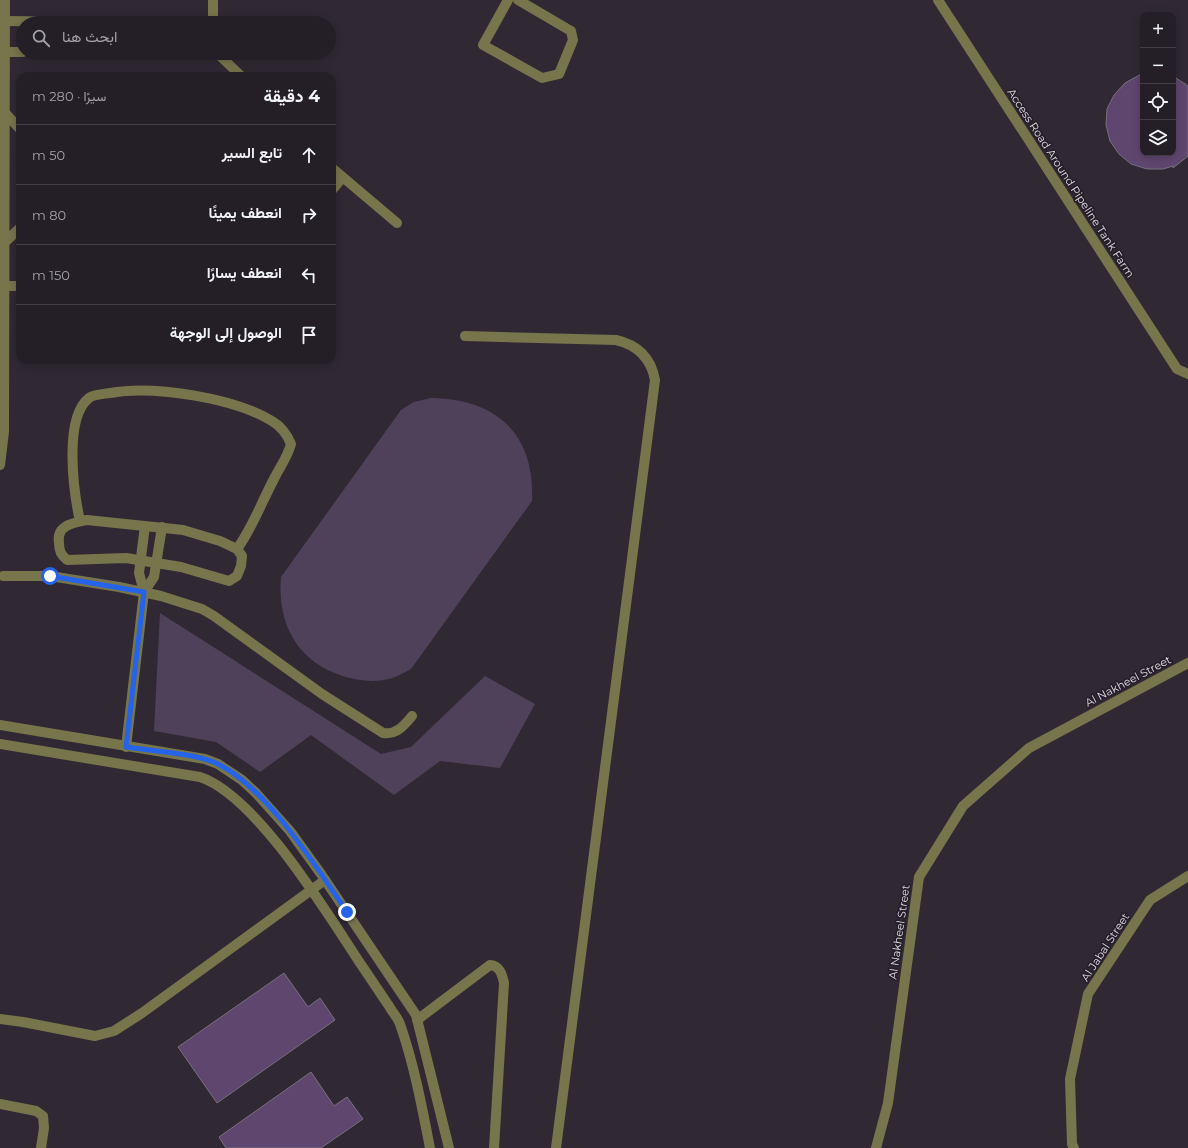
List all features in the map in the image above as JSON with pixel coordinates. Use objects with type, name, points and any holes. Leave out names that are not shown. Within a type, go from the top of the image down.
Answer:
[{"type":"street","points":[[0,465],[4,432],[6,114],[5,0]]},
{"type":"street","points":[[213,0],[213,16]]},
{"type":"street","points":[[508,0],[483,45],[542,78],[559,74],[573,40],[571,31],[518,0]]},
{"type":"street","name":"Access Road Around Pipeline Tank Farm","points":[[938,0],[1177,370],[1188,374]]},
{"type":"street","points":[[5,21],[16,21]]},
{"type":"street","points":[[6,52],[16,52]]},
{"type":"street","points":[[224,60],[237,72]]},
{"type":"street","points":[[6,114],[16,125]]},
{"type":"street","points":[[336,172],[397,222]]},
{"type":"street","points":[[336,185],[342,178]]},
{"type":"street","points":[[4,244],[16,232]]},
{"type":"street","points":[[4,286],[16,286]]},
{"type":"street","points":[[465,336],[616,340],[635,346],[644,354],[653,370],[655,380],[556,1148]]},
{"type":"street","points":[[80,521],[72,464],[74,430],[82,407],[90,398],[116,392],[148,390],[169,391],[250,411],[272,421],[286,432],[291,444],[286,460],[275,476],[247,535],[237,549]]},
{"type":"street","points":[[87,520],[145,526],[183,530],[220,541],[237,549],[242,556],[241,566],[237,576],[229,581],[181,567],[126,558],[67,560],[62,556],[59,549],[59,532],[63,527],[71,523],[87,520]]},
{"type":"street","points":[[126,747],[144,592],[139,574],[145,526]]},
{"type":"street","points":[[144,592],[154,577],[162,528]]},
{"type":"street","points":[[3,576],[50,576],[144,592],[184,602],[214,616],[322,694],[383,734],[396,732],[412,716]]},
{"type":"street","name":"Al Nakheel Street","points":[[876,1148],[888,1103],[919,877],[963,806],[1029,748],[1188,663]]},
{"type":"street","points":[[0,726],[205,760],[218,764],[232,773],[256,793],[290,831],[416,1015],[449,1148]]},
{"type":"street","points":[[0,744],[185,774],[210,780],[244,806],[276,842],[311,890],[400,1023],[420,1101],[430,1148]]},
{"type":"street","name":"Al Jabal Street","points":[[1074,1148],[1072,1144],[1070,1079],[1088,994],[1150,900],[1188,876]]},
{"type":"street","points":[[0,1019],[95,1036],[114,1031],[149,1008],[325,880]]},
{"type":"street","points":[[417,1020],[490,965],[495,966],[501,972],[504,983],[494,1148]]},
{"type":"street","points":[[0,1104],[36,1110],[42,1116],[44,1128],[41,1148]]},
{"type":"shaded area","points":[[431,398],[454,400],[475,405],[493,413],[507,425],[519,439],[527,457],[531,477],[532,501],[411,669],[386,680],[361,680],[343,676],[327,670],[313,661],[302,651],[293,638],[287,625],[283,610],[281,577],[401,410],[414,402]]},
{"type":"shaded area","points":[[160,613],[381,754],[411,747],[485,676],[535,704],[500,768],[440,761],[394,795],[311,735],[260,772],[216,742],[154,731]]},
{"type":"building","points":[[1140,75],[1140,156],[1176,156],[1176,78],[1188,86],[1188,156],[1173,168],[1173,166],[1163,169],[1147,169],[1131,164],[1119,154],[1110,141],[1106,125],[1107,109],[1114,95],[1125,83]]},
{"type":"building","points":[[284,973],[308,1007],[320,998],[335,1020],[217,1103],[178,1047]]},
{"type":"building","points":[[311,1072],[334,1106],[347,1097],[363,1119],[321,1148],[226,1148],[219,1137]]},
{"type":"route","points":[[50,576],[144,592],[126,747],[205,760],[218,764],[242,780],[256,793],[290,831],[347,912]]}]
